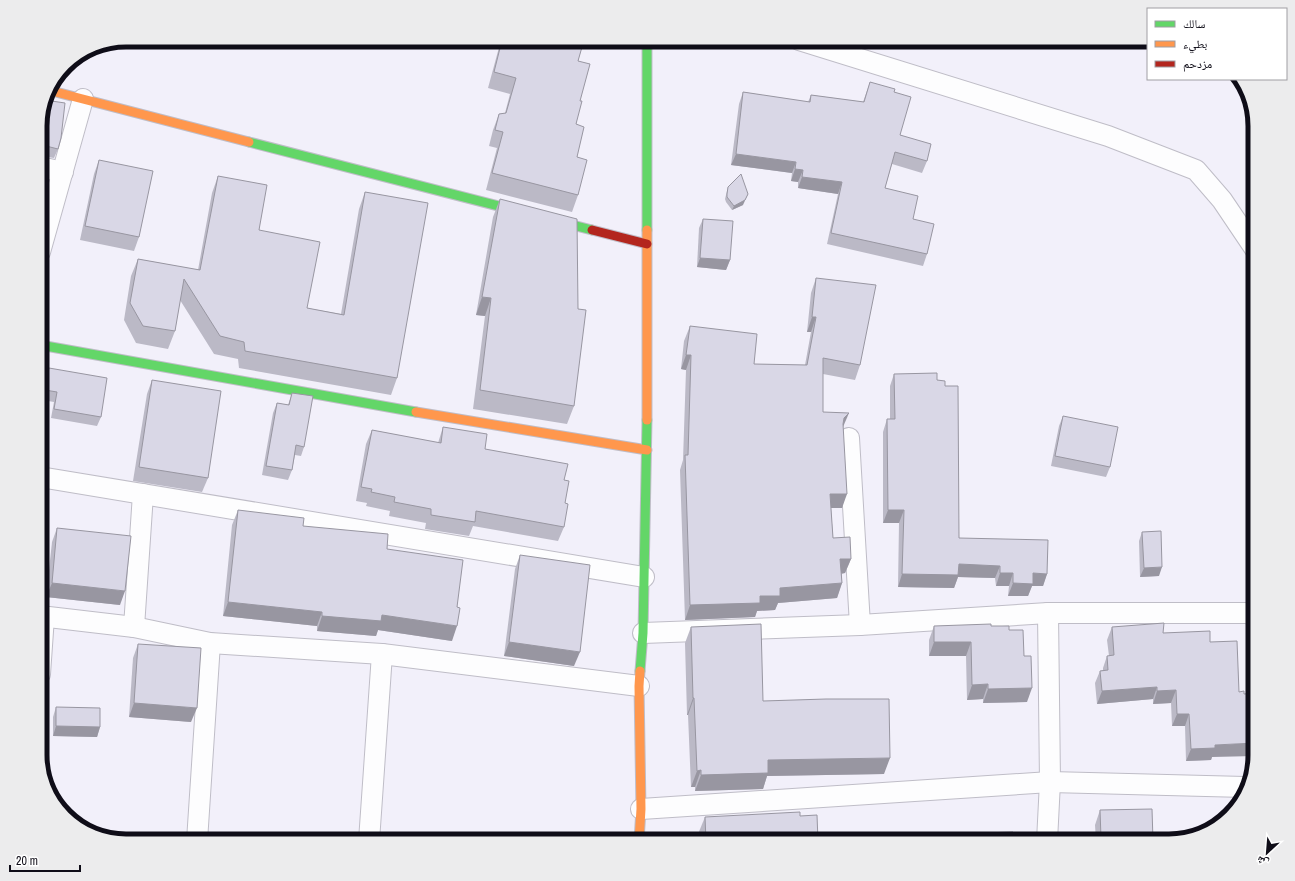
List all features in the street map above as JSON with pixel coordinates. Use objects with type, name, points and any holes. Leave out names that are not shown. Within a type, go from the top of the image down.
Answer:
[{"type":"street","points":[[639,834],[641,809],[639,686],[643,633],[648,450],[647,47]]},
{"type":"street","points":[[821,47],[1108,136],[1196,170],[1222,200],[1248,239]]},
{"type":"street","points":[[55,92],[647,244]]},
{"type":"street","points":[[47,228],[84,99]]},
{"type":"street","points":[[47,169],[63,172]]},
{"type":"street","points":[[47,346],[368,404],[648,450]]},
{"type":"street","points":[[849,438],[860,625]]},
{"type":"street","points":[[47,478],[644,577]]},
{"type":"street","points":[[134,627],[143,494]]},
{"type":"street","points":[[1047,834],[1050,782],[1048,613]]},
{"type":"street","points":[[643,633],[860,625],[1048,613],[1248,613]]},
{"type":"street","points":[[47,618],[134,627],[210,643],[382,654],[639,686]]},
{"type":"street","points":[[197,834],[210,643]]},
{"type":"street","points":[[369,834],[382,654]]},
{"type":"street","points":[[641,809],[1050,782],[1241,787]]},
{"type":"building","points":[[500,47],[582,47],[578,61],[590,64],[580,101],[582,101],[576,124],[584,127],[577,157],[587,160],[578,195],[492,173],[503,132],[495,130],[499,114],[506,113],[516,78],[494,72]]},
{"type":"building","points":[[870,82],[895,89],[894,92],[911,97],[900,135],[931,144],[927,161],[895,152],[885,188],[918,196],[913,219],[934,224],[927,254],[831,233],[842,182],[802,177],[803,170],[795,169],[796,162],[736,154],[743,92],[810,102],[811,95],[864,102]]},
{"type":"building","points":[[51,101],[65,103],[61,138],[58,149],[47,146],[47,121]]},
{"type":"building","points":[[99,160],[153,171],[139,237],[85,226]]},
{"type":"building","points":[[741,174],[748,194],[745,200],[734,206],[727,197],[728,187]]},
{"type":"building","points":[[218,176],[267,185],[259,230],[320,242],[307,308],[344,315],[365,192],[428,203],[397,378],[245,351],[244,342],[220,336],[184,279],[175,331],[143,326],[130,303],[138,259],[200,270]]},
{"type":"building","points":[[500,199],[577,219],[578,309],[586,310],[574,406],[480,390],[491,298],[482,297]]},
{"type":"building","points":[[703,219],[733,221],[730,260],[700,258]]},
{"type":"building","points":[[816,278],[876,285],[860,365],[823,358],[823,412],[849,413],[844,418],[843,424],[847,494],[830,494],[833,538],[850,537],[851,559],[840,559],[842,583],[780,588],[780,596],[760,596],[760,603],[690,605],[685,455],[688,455],[691,355],[686,355],[690,326],[757,334],[754,364],[807,365],[816,317],[812,317]]},
{"type":"building","points":[[49,368],[107,378],[101,417],[54,409],[57,392],[47,390]]},
{"type":"building","points":[[937,373],[937,380],[945,381],[945,386],[958,386],[959,538],[1048,540],[1047,574],[1033,573],[1033,584],[1013,583],[1013,573],[1000,573],[1000,566],[959,564],[958,575],[902,574],[904,510],[888,510],[887,419],[895,419],[894,374]]},
{"type":"building","points":[[152,380],[221,391],[208,478],[139,467]]},
{"type":"building","points":[[292,393],[313,396],[304,447],[296,445],[292,470],[266,466],[277,403],[289,405]]},
{"type":"building","points":[[1063,416],[1118,427],[1110,467],[1055,456]]},
{"type":"building","points":[[443,427],[487,434],[485,449],[568,464],[564,480],[569,481],[565,503],[568,504],[564,527],[476,511],[475,522],[431,515],[431,509],[394,502],[395,497],[371,492],[372,489],[361,487],[372,430],[441,443]]},
{"type":"building","points":[[238,510],[304,518],[303,526],[388,534],[387,549],[463,560],[457,607],[460,608],[457,626],[382,615],[381,621],[322,616],[322,612],[228,602]]},
{"type":"building","points":[[57,528],[131,536],[125,591],[52,583]]},
{"type":"building","points":[[1161,531],[1162,567],[1144,568],[1142,532]]},
{"type":"building","points":[[520,555],[590,565],[580,652],[509,642]]},
{"type":"building","points":[[1164,623],[1163,633],[1210,631],[1210,642],[1237,641],[1239,692],[1244,691],[1244,694],[1248,694],[1248,743],[1215,745],[1215,748],[1191,749],[1189,714],[1177,714],[1176,690],[1157,691],[1157,687],[1102,691],[1100,671],[1108,670],[1107,656],[1114,655],[1112,627]]},
{"type":"building","points":[[761,624],[763,701],[889,699],[890,758],[768,760],[768,773],[701,775],[701,770],[697,771],[691,627]]},
{"type":"building","points":[[991,624],[991,626],[1009,626],[1009,630],[1023,630],[1024,656],[1031,656],[1032,688],[988,689],[988,684],[972,685],[971,642],[934,642],[934,626]]},
{"type":"building","points":[[138,644],[201,648],[197,708],[134,703]]},
{"type":"building","points":[[56,707],[100,708],[100,727],[56,726]]},
{"type":"building","points":[[1152,809],[1153,834],[1101,834],[1100,810]]},
{"type":"building","points":[[800,812],[800,816],[817,815],[818,834],[706,834],[705,817]]},
{"type":"building","points":[[1013,832],[1013,834],[952,834]]},
{"type":"traffic: fast","points":[[647,47],[647,230]]},
{"type":"traffic: fast","points":[[249,142],[592,230]]},
{"type":"traffic: fast","points":[[47,346],[416,412]]},
{"type":"traffic: fast","points":[[640,671],[643,633],[647,420]]},
{"type":"traffic: slow","points":[[55,92],[249,142]]},
{"type":"traffic: slow","points":[[647,230],[647,420]]},
{"type":"traffic: slow","points":[[416,412],[647,450]]},
{"type":"traffic: slow","points":[[639,834],[641,809],[640,671]]},
{"type":"traffic: jam","points":[[592,230],[647,244]]}]
